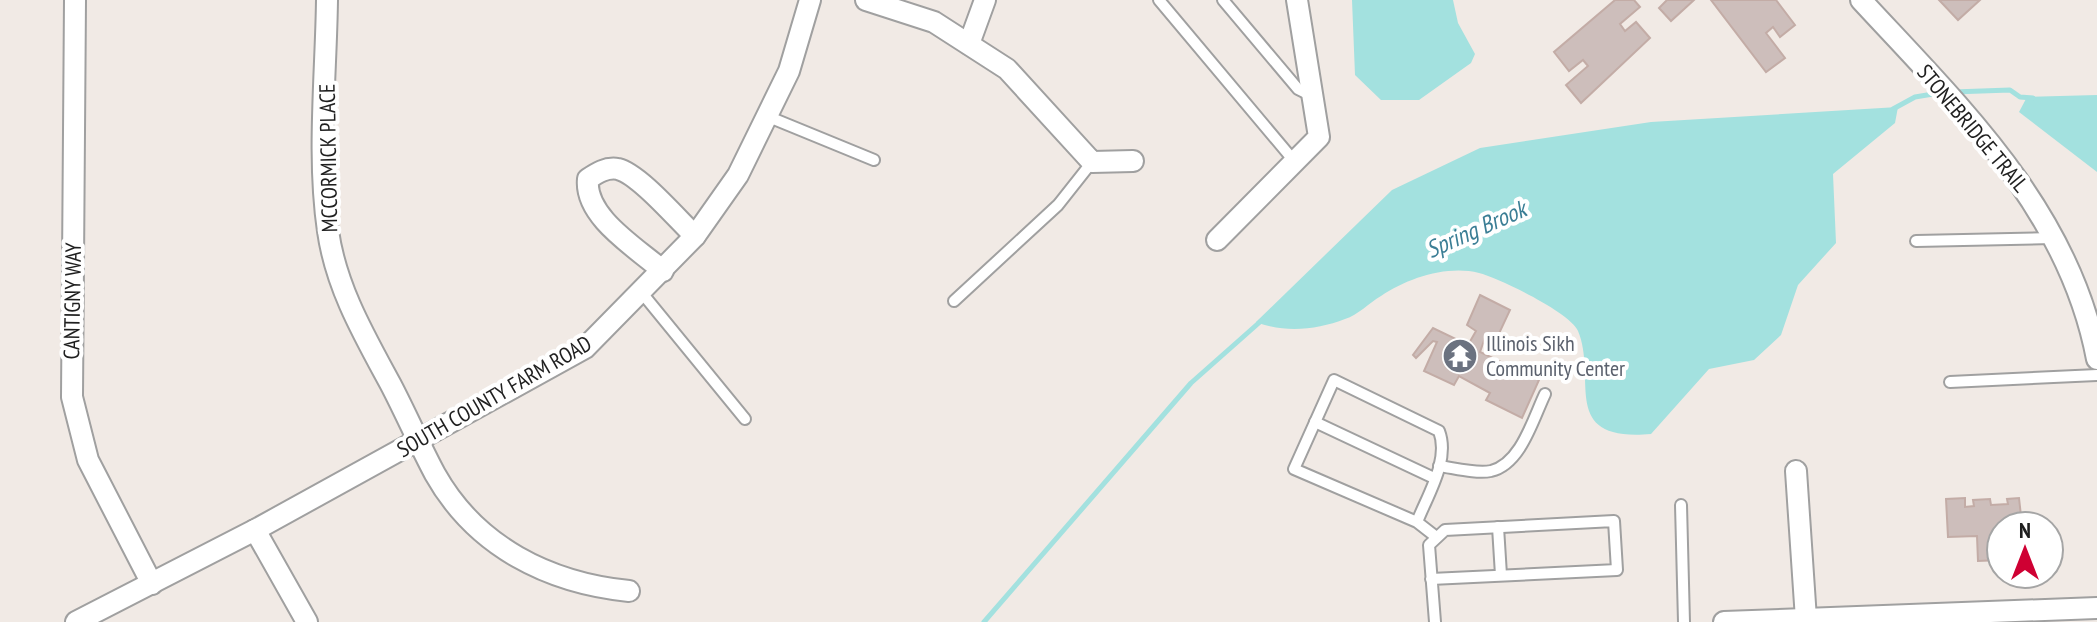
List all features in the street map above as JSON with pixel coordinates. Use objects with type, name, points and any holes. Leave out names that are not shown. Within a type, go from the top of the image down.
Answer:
[{"type":"street","name":"CANTIGNY WAY","points":[[75,0],[72,397],[88,460],[152,584]]},
{"type":"street","name":"MCCORMICK PLACE","points":[[327,0],[325,186],[333,256],[362,332],[453,501],[498,546],[547,573],[577,583],[629,591]]},
{"type":"street","name":"SOUTH COUNTY FARM ROAD","points":[[76,622],[255,530],[585,348],[695,236],[738,175],[789,71],[810,0]]},
{"type":"street","points":[[866,0],[934,22],[1007,69],[1092,162],[1133,161]]},
{"type":"street","points":[[969,44],[985,0]]},
{"type":"street","points":[[1217,240],[1319,137],[1297,0]]},
{"type":"street","name":"STONEBRIDGE TRAIL","points":[[1861,0],[1974,124],[2029,194],[2054,237],[2076,285],[2097,359]]},
{"type":"street","points":[[663,271],[598,214],[587,195],[588,179],[602,170],[619,169],[644,187],[695,236]]},
{"type":"street","points":[[1796,471],[1806,619]]},
{"type":"street","points":[[255,530],[307,622]]},
{"type":"street","points":[[1724,622],[2097,608]]},
{"type":"lane","points":[[1159,0],[1295,162]]},
{"type":"lane","points":[[1223,0],[1298,89],[1312,96]]},
{"type":"lane","points":[[769,117],[874,160]]},
{"type":"lane","points":[[954,301],[1058,205],[1092,162]]},
{"type":"lane","points":[[1916,241],[2054,237]]},
{"type":"lane","points":[[642,293],[745,419]]},
{"type":"lane","points":[[1950,382],[2097,375]]},
{"type":"lane","points":[[1417,522],[1439,466],[1444,444],[1433,426],[1334,380],[1294,469],[1417,522],[1435,536]]},
{"type":"lane","points":[[1439,466],[1490,471],[1515,456],[1545,394]]},
{"type":"lane","points":[[1315,422],[1434,478]]},
{"type":"lane","points":[[1681,505],[1684,622]]},
{"type":"lane","points":[[1431,579],[1617,570],[1614,521],[1445,530],[1435,536],[1429,545],[1431,579],[1435,622]]},
{"type":"lane","points":[[1498,527],[1501,575]]},
{"type":"water","points":[[1352,0],[1453,0],[1458,23],[1475,54],[1471,63],[1419,100],[1381,100],[1355,75]]},
{"type":"water","points":[[2097,95],[2097,172],[2019,112],[2027,97]]},
{"type":"water","points":[[1898,107],[1895,123],[1833,174],[1836,243],[1798,285],[1781,335],[1754,360],[1709,369],[1651,434],[1622,434],[1603,428],[1592,418],[1587,404],[1583,350],[1573,324],[1533,297],[1479,273],[1441,272],[1415,279],[1350,317],[1323,326],[1289,329],[1256,322],[1392,190],[1480,148],[1651,122]]},
{"type":"building","points":[[1615,0],[1634,0],[1640,7],[1620,24],[1625,31],[1636,22],[1650,38],[1581,103],[1566,85],[1588,66],[1583,60],[1569,71],[1554,52]]},
{"type":"building","points":[[1667,0],[1694,0],[1671,21],[1659,8]]},
{"type":"building","points":[[1711,0],[1776,0],[1795,25],[1780,37],[1773,27],[1766,33],[1785,58],[1766,72]]},
{"type":"building","points":[[1939,0],[1980,0],[1958,20]]},
{"type":"building","name":"Illinois Sikh Community Center","points":[[1480,295],[1510,310],[1496,340],[1486,335],[1480,352],[1539,380],[1522,418],[1486,400],[1490,393],[1459,376],[1454,385],[1424,371],[1437,342],[1433,341],[1416,358],[1413,355],[1433,328],[1468,345],[1476,331],[1467,325]]},
{"type":"building","points":[[1965,498],[1965,507],[1974,506],[1973,500],[1990,499],[1991,505],[2008,504],[2007,499],[2019,498],[2020,510],[1985,510],[1985,561],[1978,561],[1977,536],[1948,537],[1946,499]]},
{"type":"waterway","name":"Spring Brook","points":[[1953,92],[2010,90],[2020,97],[2033,98]]},
{"type":"waterway","name":"Spring Brook","points":[[1893,109],[1915,97],[1939,93]]},
{"type":"waterway","name":"Spring Brook","points":[[984,622],[1191,383],[1261,321]]},
{"type":"place","name":"Illinois Sikh Community Center","points":[[1460,356]]}]
